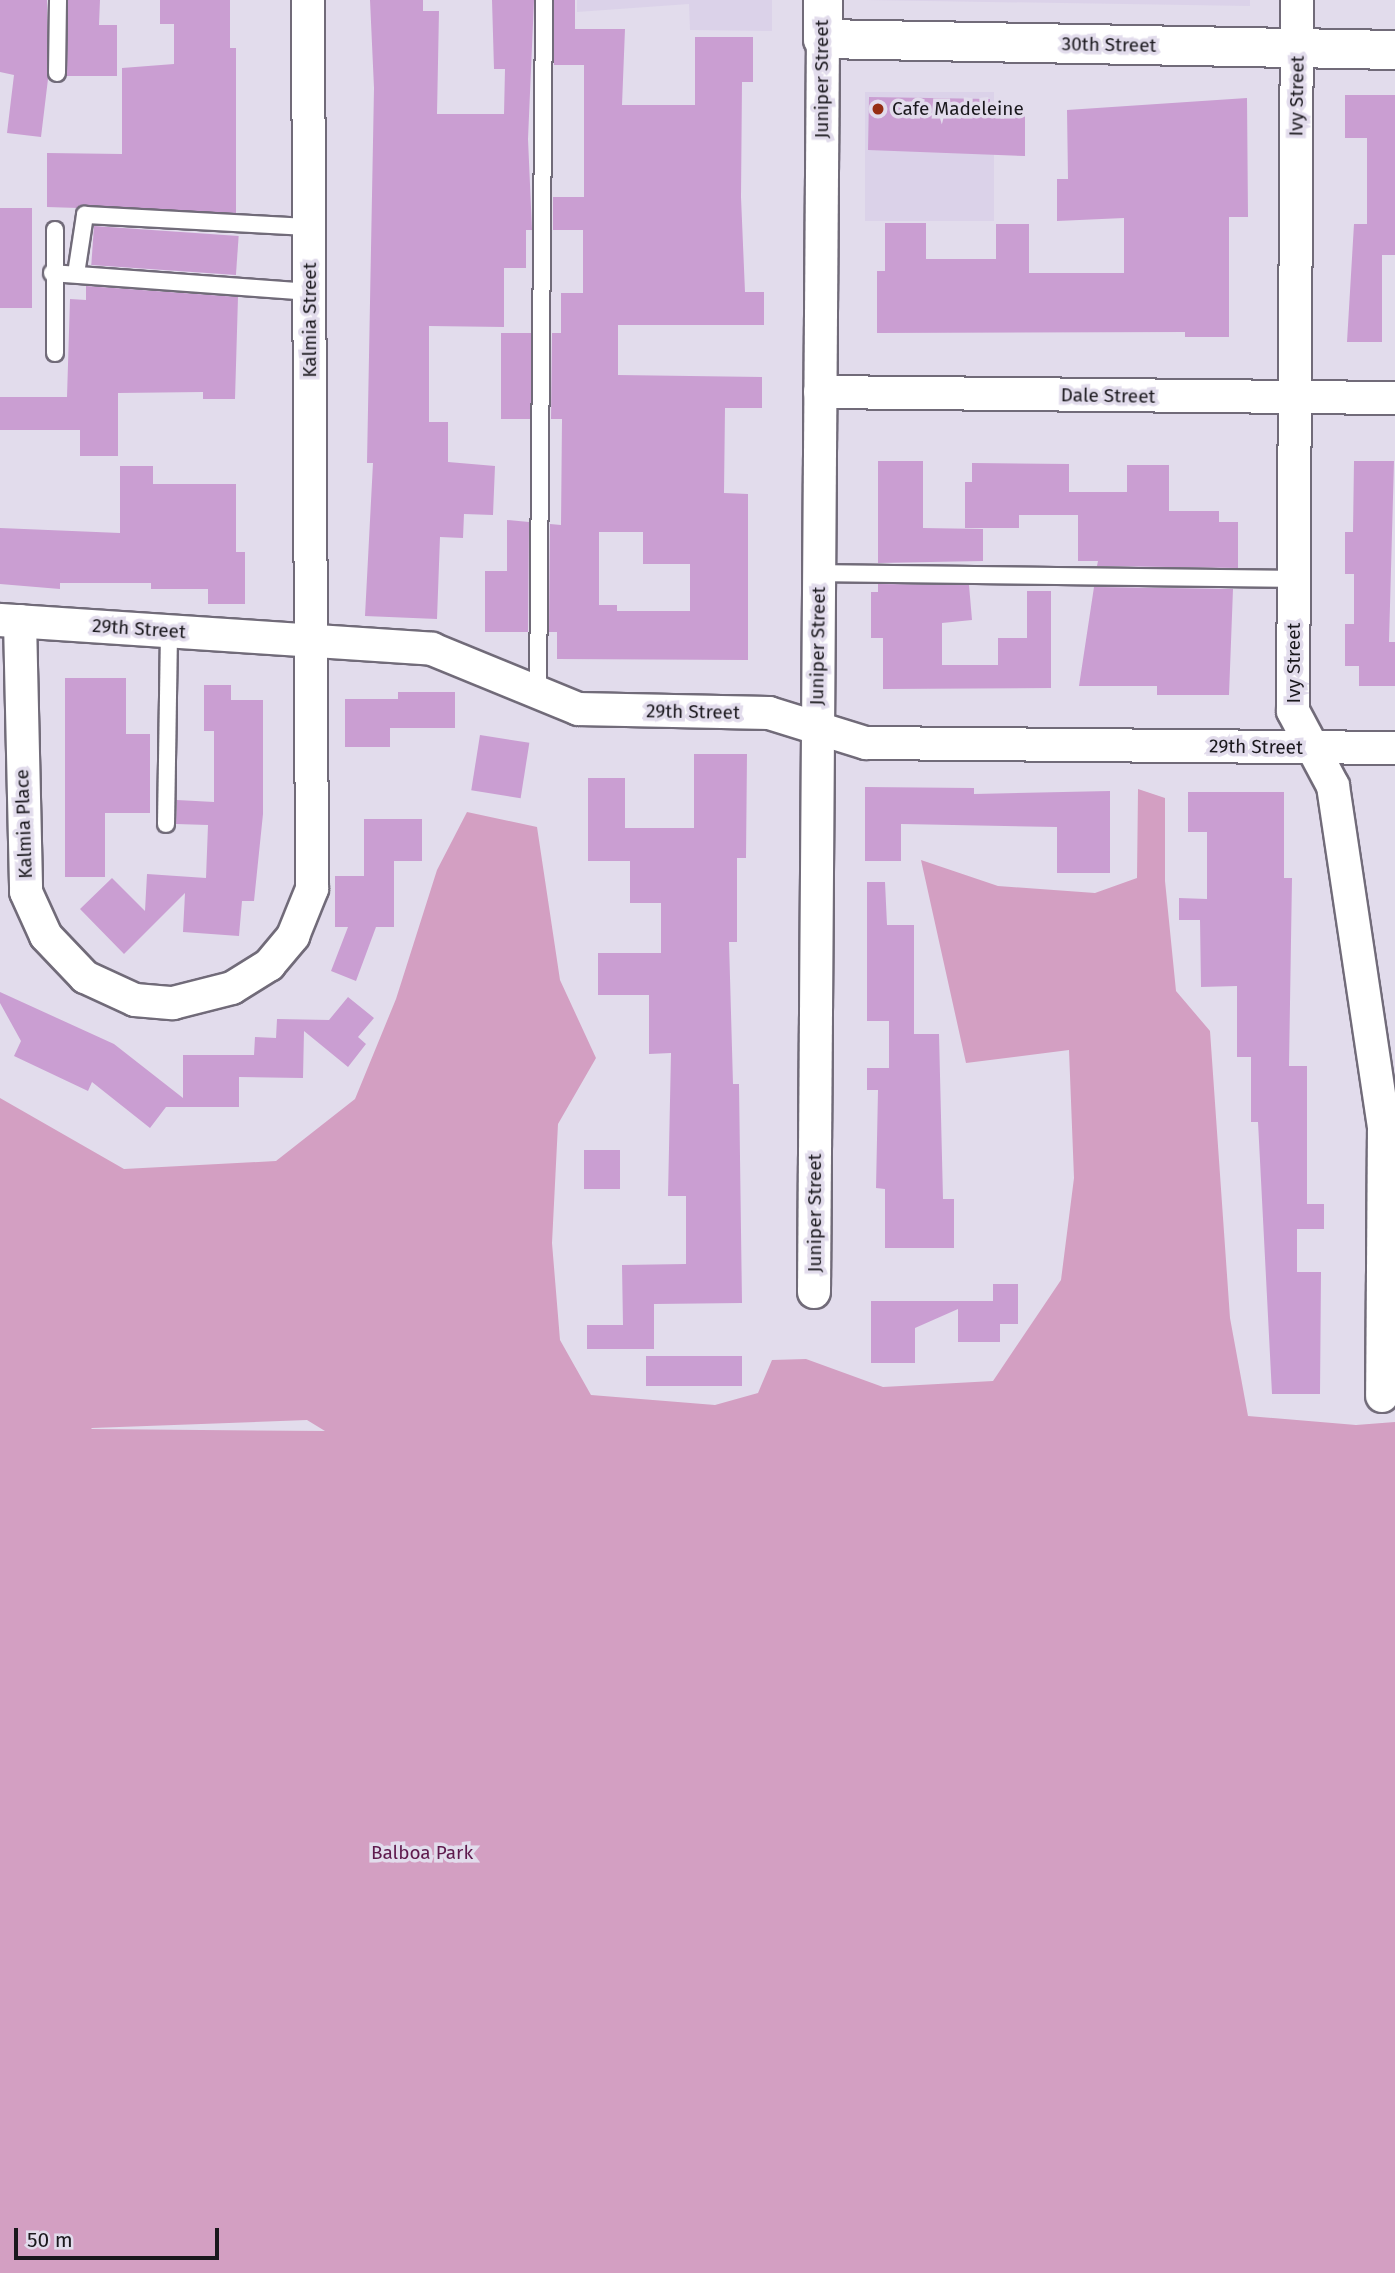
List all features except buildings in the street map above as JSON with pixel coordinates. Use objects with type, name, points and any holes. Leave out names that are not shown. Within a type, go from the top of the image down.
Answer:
[{"type":"street","name":"Kalmia Street","points":[[308,0],[312,641]]},
{"type":"street","name":"Juniper Street","points":[[814,1292],[822,0]]},
{"type":"street","name":"Ivy Street","points":[[1297,0],[1293,712],[1310,748],[1333,786],[1384,1126],[1382,1396]]},
{"type":"street","name":"30th Street","points":[[822,39],[1395,50]]},
{"type":"street","name":"Dale Street","points":[[820,392],[1395,398]]},
{"type":"street","name":"29th Street","points":[[10,621],[432,649],[578,709],[769,713],[866,743],[1395,748]]},
{"type":"street","name":"Kalmia Place","points":[[10,621],[26,892],[46,936],[85,976],[135,1000],[173,1003],[233,988],[269,965],[293,936],[312,889],[312,641]]},
{"type":"lane","points":[[57,73],[58,0]]},
{"type":"lane","points":[[538,694],[544,0]]},
{"type":"lane","points":[[76,274],[85,215],[309,227]]},
{"type":"lane","points":[[55,230],[52,273],[55,353]]},
{"type":"lane","points":[[52,273],[309,292]]},
{"type":"lane","points":[[819,573],[1294,579]]},
{"type":"lane","points":[[166,824],[169,631]]},
{"type":"shaded area","points":[[577,0],[772,0],[772,31],[690,30],[689,4],[577,12]]},
{"type":"shaded area","points":[[866,0],[1250,0],[1250,6]]},
{"type":"shaded area","points":[[865,92],[994,92],[994,221],[865,221]]},
{"type":"green space","name":"Balboa Park","points":[[1138,789],[1165,798],[1165,881],[1176,991],[1210,1031],[1230,1318],[1248,1416],[1356,1425],[1395,1422],[1395,2273],[0,2273],[0,1098],[124,1169],[276,1161],[355,1099],[396,999],[437,870],[467,812],[537,827],[560,980],[596,1058],[558,1124],[552,1243],[560,1340],[591,1395],[715,1405],[758,1393],[772,1360],[806,1359],[883,1387],[993,1381],[1061,1280],[1074,1178],[1069,1050],[966,1063],[921,860],[998,886],[1095,893],[1137,878]],"holes":[[[307,1420],[325,1431],[91,1429]]]},
{"type":"place","name":"Cafe Madeleine","points":[[878,109]]}]
